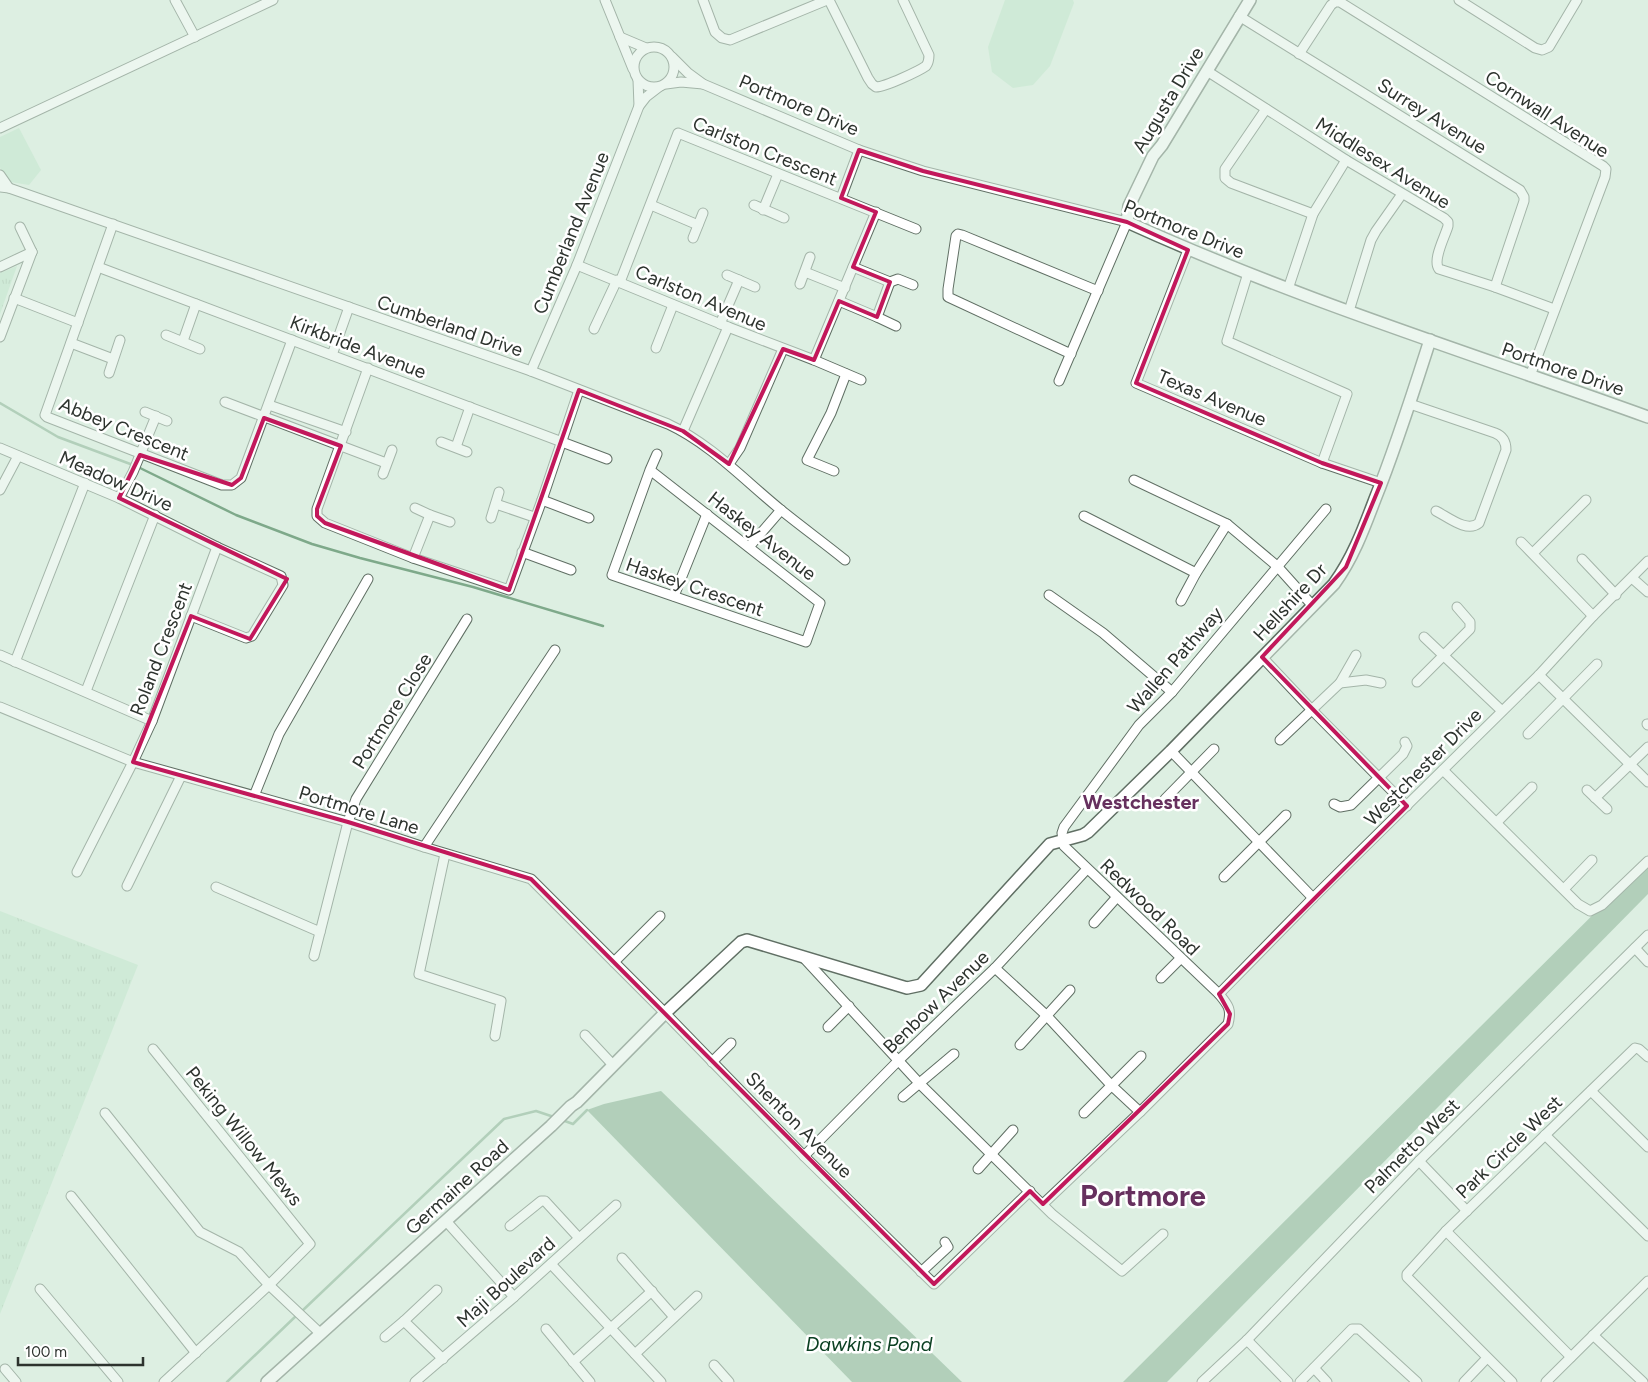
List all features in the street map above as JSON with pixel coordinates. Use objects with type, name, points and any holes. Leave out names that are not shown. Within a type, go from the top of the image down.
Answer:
[{"type":"street","points":[[175,0],[195,37]]},
{"type":"street","points":[[0,128],[273,0]]},
{"type":"street","name":"Cumberland Avenue","points":[[605,0],[636,77],[639,106]]},
{"type":"street","points":[[703,0],[715,32],[722,38],[730,40],[825,0],[868,78],[876,87],[885,86],[924,67],[929,60],[929,54],[904,0]]},
{"type":"street","name":"Augusta Drive","points":[[1127,222],[1129,206],[1153,156],[1162,145],[1250,0]]},
{"type":"street","points":[[1459,0],[1535,48],[1542,50],[1549,47],[1577,0]]},
{"type":"street","name":"Cornwall Avenue","points":[[1299,54],[1331,5],[1335,2],[1340,2],[1606,169],[1605,177],[1530,376]]},
{"type":"street","name":"Surrey Avenue","points":[[1239,16],[1523,193],[1524,201],[1495,287]]},
{"type":"street","points":[[620,37],[646,48],[661,48],[667,51],[675,64],[672,79],[663,86],[651,88],[644,85],[636,77],[635,59],[646,48]]},
{"type":"street","name":"Portmore Drive","points":[[672,57],[703,84],[859,150],[923,171],[1127,222],[1188,250],[1288,289],[1648,418]]},
{"type":"street","name":"Middlesex Avenue","points":[[1207,71],[1346,160],[1435,212],[1448,222],[1436,260],[1437,267],[1442,271],[1495,287],[1554,309]]},
{"type":"street","name":"Portmore Drive","points":[[663,86],[681,82],[703,84]]},
{"type":"street","name":"Cumberland Avenue","points":[[531,371],[577,265],[639,106],[646,97],[663,86]]},
{"type":"street","points":[[1266,109],[1225,169],[1226,178],[1231,183],[1313,214]]},
{"type":"street","name":"Carlston Crescent","points":[[594,329],[618,281],[651,205],[678,133],[916,229]]},
{"type":"street","points":[[841,198],[859,150]]},
{"type":"street","points":[[1288,289],[1313,214],[1346,160]]},
{"type":"street","points":[[763,210],[778,174]]},
{"type":"street","name":"Cumberland Drive","points":[[0,176],[4,187],[531,371],[684,431],[729,464],[781,510],[845,560]]},
{"type":"street","points":[[1349,311],[1371,240],[1402,194]]},
{"type":"street","points":[[651,205],[698,225]]},
{"type":"street","points":[[754,206],[784,218]]},
{"type":"street","points":[[814,360],[876,212]]},
{"type":"street","points":[[693,238],[703,213]]},
{"type":"street","points":[[1059,381],[1127,222]]},
{"type":"street","name":"Abbey Crescent","points":[[113,224],[46,416],[140,455],[222,485],[232,485],[241,478],[292,340]]},
{"type":"street","points":[[0,337],[32,252],[20,227]]},
{"type":"street","points":[[1071,354],[948,297],[956,236],[958,234],[962,235],[1098,290]]},
{"type":"street","name":"Texas Avenue","points":[[1188,250],[1136,383],[1322,464],[1382,483]]},
{"type":"street","points":[[0,267],[32,252]]},
{"type":"street","points":[[800,284],[810,257]]},
{"type":"street","name":"Carlston Avenue","points":[[577,265],[861,380]]},
{"type":"street","name":"Kirkbride Avenue","points":[[98,267],[607,459]]},
{"type":"street","points":[[853,267],[890,282],[898,280],[913,285]]},
{"type":"street","points":[[805,272],[845,288]]},
{"type":"street","points":[[1248,273],[1227,341],[1347,394],[1322,464]]},
{"type":"street","points":[[727,275],[755,287]]},
{"type":"street","points":[[684,431],[724,326],[739,280]]},
{"type":"street","points":[[877,317],[890,282]]},
{"type":"street","points":[[14,298],[78,323]]},
{"type":"street","points":[[839,301],[896,326]]},
{"type":"street","points":[[183,341],[196,304]]},
{"type":"street","points":[[656,348],[673,305]]},
{"type":"street","points":[[332,355],[349,307]]},
{"type":"street","points":[[166,335],[200,349]]},
{"type":"street","points":[[109,373],[120,340]]},
{"type":"street","name":"Hellshire Dr","points":[[1062,840],[1088,832],[1171,751],[1334,584],[1346,567],[1382,483],[1430,340]]},
{"type":"street","points":[[71,343],[113,359]]},
{"type":"street","points":[[729,464],[740,448],[783,349]]},
{"type":"street","points":[[368,368],[317,516],[325,522],[413,558],[509,590],[579,390]]},
{"type":"street","points":[[834,471],[808,460],[831,413],[846,374]]},
{"type":"street","points":[[225,402],[386,463]]},
{"type":"street","points":[[1410,404],[1500,435],[1506,444],[1506,450],[1479,523],[1475,526],[1467,527],[1436,511]]},
{"type":"street","points":[[269,405],[346,432]]},
{"type":"street","points":[[456,447],[470,407]]},
{"type":"street","points":[[145,412],[167,420]]},
{"type":"street","points":[[119,498],[133,472],[156,416]]},
{"type":"street","points":[[441,442],[467,452]]},
{"type":"street","name":"Meadow Drive","points":[[0,448],[119,498],[217,547],[281,576],[283,585],[252,636],[246,638],[191,616]]},
{"type":"street","points":[[384,474],[386,463],[392,450]]},
{"type":"street","name":"Haskey Crescent","points":[[657,454],[612,575],[806,642]]},
{"type":"street","points":[[0,490],[18,456]]},
{"type":"street","name":"Haskey Avenue","points":[[650,470],[820,603],[806,642]]},
{"type":"street","points":[[1134,480],[1227,524],[1277,566],[1312,605]]},
{"type":"street","points":[[15,662],[85,483]]},
{"type":"street","points":[[491,518],[499,492]]},
{"type":"street","points":[[542,500],[590,518]]},
{"type":"street","points":[[1532,554],[1586,500]]},
{"type":"street","points":[[496,504],[534,517]]},
{"type":"street","points":[[415,508],[450,522]]},
{"type":"street","name":"Wallen Pathway","points":[[1062,840],[1064,827],[1139,725],[1172,692],[1326,509]]},
{"type":"street","points":[[749,547],[781,510]]},
{"type":"street","points":[[674,596],[707,514]]},
{"type":"street","points":[[86,691],[155,515]]},
{"type":"street","points":[[413,558],[430,515]]},
{"type":"street","points":[[1084,516],[1196,573]]},
{"type":"street","points":[[1181,600],[1227,524]]},
{"type":"street","points":[[1521,542],[1593,616]]},
{"type":"street","name":"Roland Crescent","points":[[77,872],[152,721],[217,547]]},
{"type":"street","points":[[522,552],[571,570]]},
{"type":"street","points":[[1582,558],[1616,595]]},
{"type":"street","name":"Westchester Drive","points":[[1218,994],[1539,675],[1593,616],[1648,561]]},
{"type":"street","points":[[254,796],[279,734],[368,578]]},
{"type":"street","points":[[1632,578],[1648,592]]},
{"type":"street","points":[[1049,595],[1103,633],[1172,692]]},
{"type":"street","points":[[1417,682],[1469,631],[1471,627],[1470,622],[1457,606]]},
{"type":"street","name":"Portmore Close","points":[[314,956],[348,822],[356,799],[467,619]]},
{"type":"street","points":[[1424,637],[1502,711]]},
{"type":"street","points":[[424,847],[555,650]]},
{"type":"street","points":[[0,654],[152,721]]},
{"type":"street","points":[[1280,740],[1340,682],[1356,655]]},
{"type":"street","points":[[1262,657],[1311,710],[1407,806]]},
{"type":"street","points":[[1528,734],[1598,664]]},
{"type":"street","points":[[1539,675],[1648,782]]},
{"type":"street","points":[[1340,682],[1366,680],[1381,684]]},
{"type":"street","name":"Portmore Lane","points":[[0,707],[133,762],[348,822],[445,854],[531,879],[665,1013]]},
{"type":"street","points":[[1334,804],[1340,807],[1351,805],[1406,750],[1405,742]]},
{"type":"street","points":[[1596,798],[1648,747]]},
{"type":"street","points":[[1165,799],[1214,749]]},
{"type":"street","points":[[1171,751],[1313,898]]},
{"type":"street","points":[[1443,770],[1564,890],[1590,911],[1596,909],[1648,861]]},
{"type":"street","points":[[127,886],[181,776]]},
{"type":"street","points":[[1497,822],[1532,787]]},
{"type":"street","points":[[1587,790],[1607,809]]},
{"type":"street","points":[[1224,877],[1286,815]]},
{"type":"street","points":[[665,1013],[741,942],[748,940],[906,988],[921,985],[1045,849],[1050,844],[1062,840]]},
{"type":"street","name":"Redwood Road","points":[[1043,1204],[1140,1112],[1228,1024],[1230,1014],[1227,1005],[1218,994],[1087,869],[1064,846],[1062,840]]},
{"type":"street","points":[[445,854],[419,974],[501,1001],[495,1036]]},
{"type":"street","points":[[1564,890],[1592,860]]},
{"type":"street","name":"Benbow Avenue","points":[[804,1156],[899,1060],[995,968],[1087,869]]},
{"type":"street","points":[[216,887],[320,932]]},
{"type":"street","points":[[1094,923],[1117,897]]},
{"type":"street","points":[[614,962],[660,916]]},
{"type":"street","name":"Palmetto West","points":[[1202,1382],[1247,1340],[1419,1161],[1648,935]]},
{"type":"street","points":[[1635,948],[1648,962]]},
{"type":"street","points":[[802,956],[920,1084],[992,1155],[1043,1204],[1122,1271],[1163,1234]]},
{"type":"street","points":[[1161,978],[1180,959]]},
{"type":"street","points":[[995,968],[1046,1015],[1110,1085],[1140,1112]]},
{"type":"street","points":[[1020,1045],[1070,990]]},
{"type":"street","points":[[828,1027],[848,1006]]},
{"type":"street","name":"Shenton Avenue","points":[[665,1013],[804,1156],[934,1284],[1030,1191]]},
{"type":"street","name":"Germaine Road","points":[[268,1382],[551,1126],[570,1106],[577,1102],[665,1013]]},
{"type":"street","points":[[584,1035],[614,1065]]},
{"type":"street","points":[[712,1062],[731,1043]]},
{"type":"street","name":"Park Circle West","points":[[1487,1358],[1407,1277],[1407,1274],[1446,1231],[1635,1048],[1638,1048],[1648,1057]]},
{"type":"street","name":"Peking Willow Mews","points":[[153,1049],[310,1244],[269,1285]]},
{"type":"street","points":[[903,1097],[954,1054]]},
{"type":"street","points":[[1084,1112],[1141,1056]]},
{"type":"street","points":[[1591,1091],[1648,1147]]},
{"type":"street","points":[[105,1113],[200,1232],[239,1252],[269,1285],[321,1334]]},
{"type":"street","points":[[978,1169],[1013,1130]]},
{"type":"street","points":[[1545,1135],[1648,1236]]},
{"type":"street","points":[[1419,1161],[1467,1211]]},
{"type":"street","points":[[71,1196],[196,1352]]},
{"type":"street","points":[[510,1226],[541,1201],[545,1201],[579,1238]]},
{"type":"street","name":"Maji Boulevard","points":[[415,1382],[514,1297],[616,1205]]},
{"type":"street","points":[[446,1221],[514,1297]]},
{"type":"street","points":[[1446,1231],[1571,1357]]},
{"type":"street","points":[[921,1272],[948,1247],[945,1242]]},
{"type":"street","points":[[622,1258],[674,1317]]},
{"type":"street","points":[[551,1264],[661,1382]]},
{"type":"street","points":[[1546,1382],[1648,1281]]},
{"type":"street","points":[[164,1382],[269,1285]]},
{"type":"street","points":[[40,1289],[118,1382]]},
{"type":"street","points":[[386,1337],[437,1290]]},
{"type":"street","points":[[573,1362],[612,1329],[652,1291]]},
{"type":"street","points":[[634,1354],[697,1296]]},
{"type":"street","points":[[404,1321],[443,1359]]},
{"type":"street","points":[[1300,1382],[1352,1329],[1356,1328],[1417,1382]]},
{"type":"street","points":[[546,1329],[590,1382]]},
{"type":"street","points":[[1593,1335],[1643,1382]]},
{"type":"street","points":[[1247,1340],[1288,1382]]},
{"type":"street","points":[[1464,1382],[1487,1358],[1512,1382]]},
{"type":"street","points":[[714,1365],[729,1382]]},
{"type":"street","points":[[1314,1368],[1327,1382]]},
{"type":"street","points":[[5,1369],[16,1382]]},
{"type":"highlighted area","points":[[859,150],[923,171],[1127,222],[1188,250],[1136,383],[1322,463],[1381,483],[1346,567],[1262,657],[1407,806],[1219,994],[1230,1014],[1228,1024],[1043,1204],[1030,1191],[934,1284],[531,879],[348,822],[133,762],[191,616],[250,639],[287,579],[119,498],[140,455],[232,485],[241,478],[264,418],[341,446],[317,509],[317,516],[325,523],[509,590],[579,390],[683,431],[729,464],[783,349],[814,360],[839,301],[877,317],[890,282],[853,267],[876,212],[841,198]]},
{"type":"green space","points":[[1005,0],[1073,0],[1074,3],[1050,66],[1033,85],[1013,88],[992,72],[988,47]]},
{"type":"green space","points":[[19,128],[41,170],[29,185],[4,181],[0,167],[0,137]]},
{"type":"green space","points":[[17,266],[0,314],[0,273]]},
{"type":"green space","points":[[0,911],[138,965],[0,1314]]},
{"type":"water","points":[[1648,860],[1648,894],[1167,1382],[1123,1382]]},
{"type":"water","name":"Dawkins Pond","points":[[661,1091],[962,1382],[852,1382],[587,1110],[604,1104]]},
{"type":"waterway","points":[[0,403],[58,437],[133,465]]},
{"type":"waterway","points":[[138,467],[236,515],[312,544],[473,587],[603,626]]},
{"type":"waterway","points":[[562,1120],[573,1124],[587,1110]]},
{"type":"waterway","points":[[301,1312],[504,1119],[536,1111],[554,1117]]},
{"type":"waterway","points":[[227,1382],[297,1315]]},
{"type":"district","name":"Westchester","points":[[1141,802]]},
{"type":"district","name":"Portmore","points":[[1143,1195]]}]
